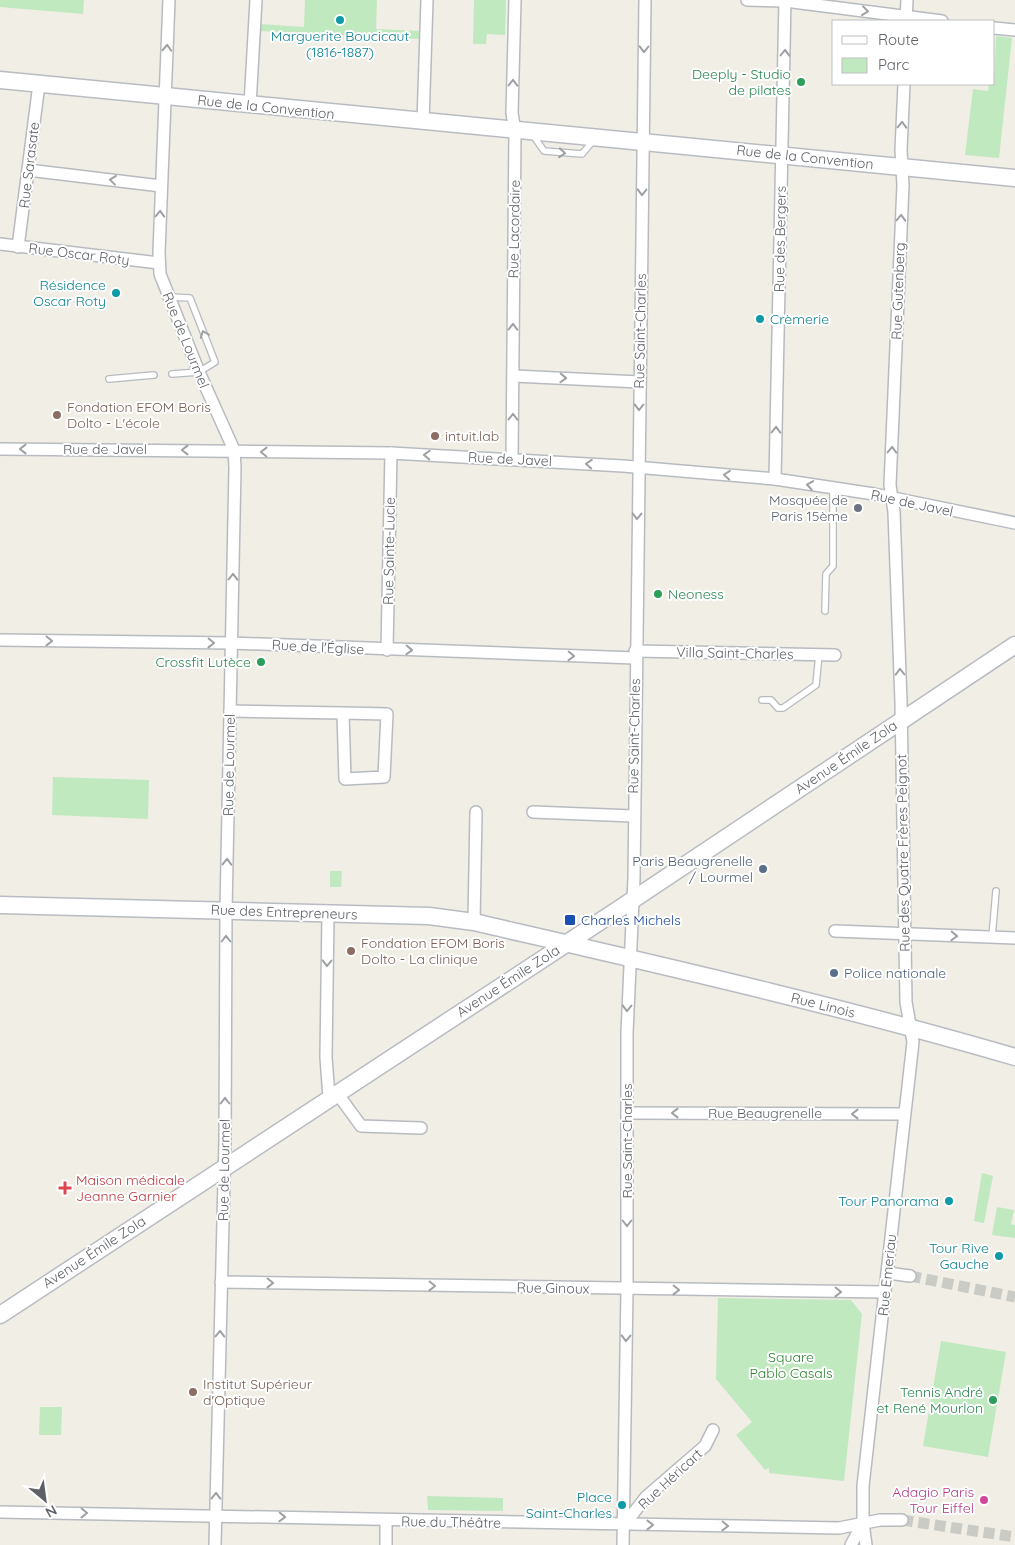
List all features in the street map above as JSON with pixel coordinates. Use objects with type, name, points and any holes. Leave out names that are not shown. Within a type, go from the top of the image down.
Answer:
[{"type":"main road","name":"Rue de la Convention","points":[[0,80],[531,133],[783,154],[1015,178]]},
{"type":"main road","name":"Avenue Émile Zola","points":[[0,1314],[566,944],[1015,645]]},
{"type":"main road","name":"Rue des Entrepreneurs","points":[[0,905],[429,916],[474,922],[566,944]]},
{"type":"main road","name":"Rue Linois","points":[[566,944],[910,1028],[1015,1057]]},
{"type":"street","name":"Rue de Lourmel","points":[[169,0],[158,263],[169,297],[199,372],[234,450],[226,910],[224,1167],[215,1545]]},
{"type":"street","points":[[250,105],[256,0]]},
{"type":"street","points":[[423,122],[427,0]]},
{"type":"street","name":"Rue Lacordaire","points":[[512,459],[515,131],[512,114],[515,0]]},
{"type":"street","name":"Rue Saint-Charles","points":[[624,1525],[629,959],[632,900],[645,0]]},
{"type":"street","points":[[747,0],[785,0],[906,19],[924,20]]},
{"type":"street","name":"Rue des Bergers","points":[[776,479],[785,0]]},
{"type":"street","points":[[906,19],[907,0]]},
{"type":"street","points":[[995,28],[1015,30]]},
{"type":"street","name":"Rue Sarasate","points":[[18,247],[39,84]]},
{"type":"street","name":"Rue Gutenberg","points":[[892,499],[890,485],[904,85]]},
{"type":"street","points":[[28,170],[161,186]]},
{"type":"street","name":"Rue Oscar Roty","points":[[1,248],[18,247],[158,263]]},
{"type":"street","points":[[514,376],[639,382]]},
{"type":"street","name":"Rue de Javel","points":[[0,448],[391,453],[638,468],[776,479],[1015,523]]},
{"type":"street","name":"Rue Sainte-Lucie","points":[[387,650],[391,453]]},
{"type":"street","name":"Rue des Quatre Frères Peignot","points":[[892,499],[901,721],[906,1002],[910,1028]]},
{"type":"street","name":"Rue de l'Église","points":[[0,640],[231,643],[387,650],[635,655]]},
{"type":"street","name":"Villa Saint-Charles","points":[[635,655],[835,655]]},
{"type":"street","points":[[230,711],[344,713],[387,714],[384,777],[345,779],[344,713]]},
{"type":"street","points":[[474,922],[476,812]]},
{"type":"street","points":[[533,812],[633,816]]},
{"type":"street","points":[[328,914],[326,1057],[333,1096],[361,1126],[421,1128]]},
{"type":"street","points":[[835,931],[1015,938]]},
{"type":"street","name":"Rue Emeriau","points":[[866,1545],[863,1523],[863,1486],[913,1042],[910,1028]]},
{"type":"street","name":"Rue Beaugrenelle","points":[[627,1112],[904,1114]]},
{"type":"street","points":[[888,1273],[910,1276]]},
{"type":"street","name":"Rue Ginoux","points":[[221,1282],[627,1290],[886,1292]]},
{"type":"street","name":"Rue Héricart","points":[[624,1525],[646,1497],[705,1446],[713,1430]]},
{"type":"street","name":"Rue du Théâtre","points":[[0,1512],[839,1528],[880,1520],[902,1520]]},
{"type":"street","points":[[386,1520],[386,1545]]},
{"type":"street","name":"Rue Emeriau","points":[[851,1545],[863,1523]]},
{"type":"street","points":[[623,1545],[624,1525]]},
{"type":"lane","points":[[169,297],[190,298],[215,362],[199,372],[172,374]]},
{"type":"lane","points":[[109,379],[154,375]]},
{"type":"lane","points":[[825,611],[826,574],[833,566],[833,488]]},
{"type":"lane","points":[[762,700],[771,700],[778,708],[783,708],[812,688],[817,680],[819,654]]},
{"type":"lane","points":[[992,937],[996,892]]},
{"type":"green space","points":[[0,0],[84,0],[83,14],[0,7]]},
{"type":"green space","points":[[305,0],[377,0],[376,29],[420,31],[420,39],[260,31],[260,24],[304,27]]},
{"type":"green space","points":[[474,0],[506,0],[505,35],[487,34],[486,44],[473,44]]},
{"type":"green space","points":[[996,36],[1012,38],[999,158],[965,155],[973,89],[988,91],[989,85],[995,85]]},
{"type":"green space","points":[[53,777],[149,780],[148,819],[52,815]]},
{"type":"green space","points":[[330,871],[342,871],[341,887],[330,887]]},
{"type":"green space","points":[[982,1173],[993,1176],[984,1223],[974,1221]]},
{"type":"green space","points":[[997,1207],[1014,1210],[1011,1224],[1015,1225],[1015,1238],[992,1235]]},
{"type":"green space","name":"Square Pablo Casals","points":[[718,1298],[851,1300],[862,1314],[844,1481],[769,1473],[769,1468],[765,1470],[736,1435],[752,1422],[716,1379]]},
{"type":"green space","points":[[941,1341],[1006,1352],[988,1457],[923,1446]]},
{"type":"green space","points":[[40,1407],[62,1407],[61,1435],[39,1435]]},
{"type":"green space","points":[[427,1496],[503,1498],[503,1511],[428,1510]]},
{"type":"tunnel","points":[[910,1276],[1015,1297]]},
{"type":"tunnel","points":[[902,1520],[1015,1537]]},
{"type":"place","name":"Marguerite Boucicaut (1816-1887)","points":[[340,20]]},
{"type":"place","name":"Deeply - Studio de pilates","points":[[801,82]]},
{"type":"place","name":"Résidence Oscar Roty","points":[[116,293]]},
{"type":"place","name":"Crèmerie","points":[[760,319]]},
{"type":"place","name":"Fondation EFOM Boris Dolto - L'école","points":[[57,415]]},
{"type":"place","name":"intuit.lab","points":[[435,436]]},
{"type":"place","name":"Mosquée de Paris 15ème","points":[[858,508]]},
{"type":"place","name":"Neoness","points":[[658,594]]},
{"type":"place","name":"Crossfit Lutèce","points":[[261,662]]},
{"type":"place","name":"Paris Beaugrenelle / Lourmel","points":[[763,869]]},
{"type":"place","name":"Charles Michels","points":[[570,920]]},
{"type":"place","name":"Fondation EFOM Boris Dolto - La clinique","points":[[351,951]]},
{"type":"place","name":"Police nationale","points":[[834,973]]},
{"type":"place","name":"Maison médicale Jeanne Garnier","points":[[65,1188]]},
{"type":"place","name":"Tour Panorama","points":[[949,1201]]},
{"type":"place","name":"Tour Rive Gauche","points":[[999,1256]]},
{"type":"place","name":"Institut Supérieur d'Optique","points":[[193,1392]]},
{"type":"place","name":"Tennis André et René Mourlon","points":[[993,1400]]},
{"type":"place","name":"Adagio Paris Tour Eiffel","points":[[984,1500]]},
{"type":"place","name":"Place Saint-Charles","points":[[622,1505]]}]
